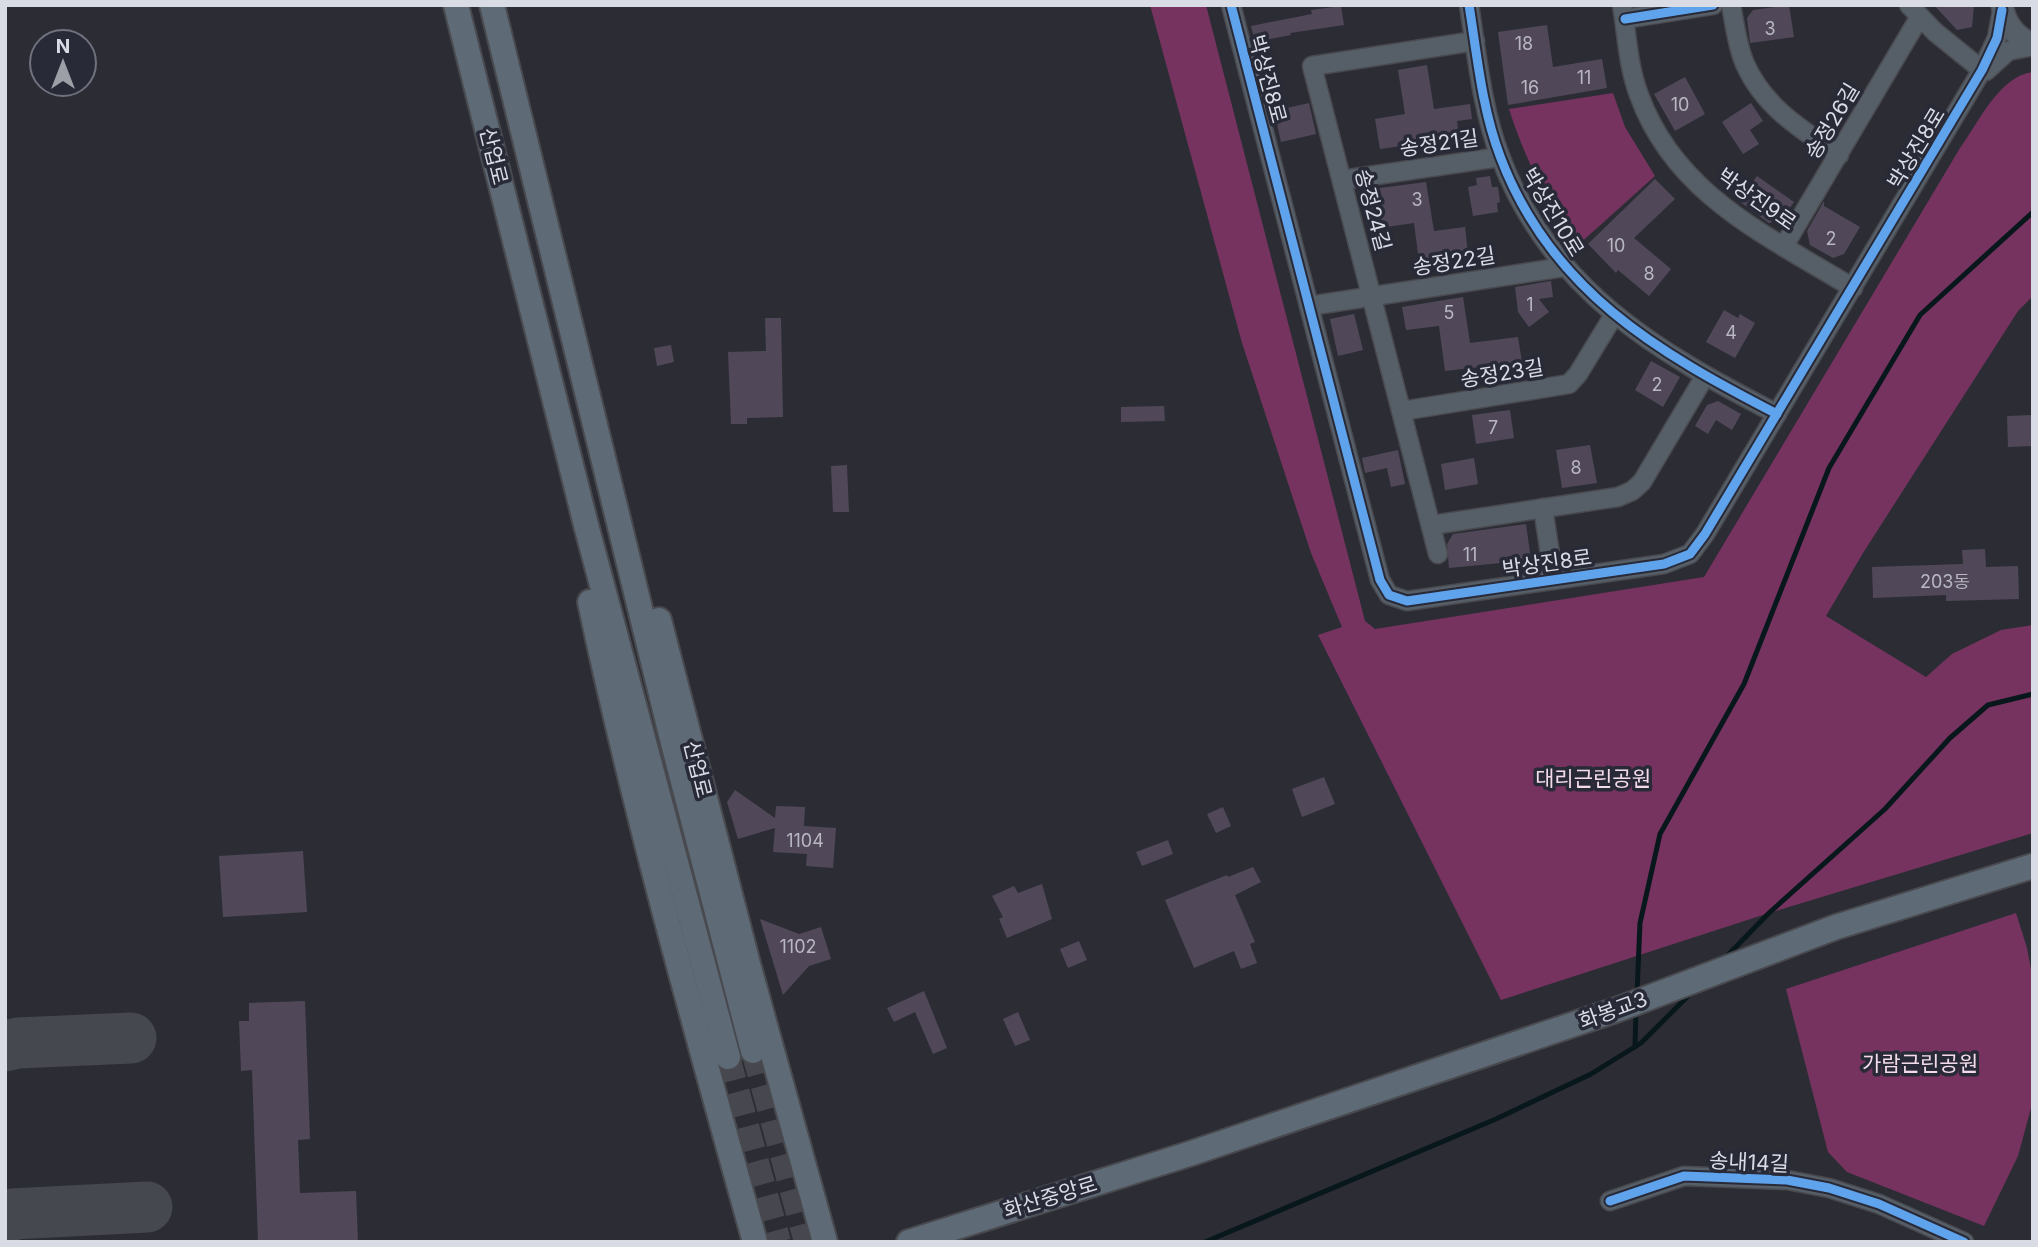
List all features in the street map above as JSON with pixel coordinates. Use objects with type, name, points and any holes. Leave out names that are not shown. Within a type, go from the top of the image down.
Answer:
[{"type":"main road","name":"산업로","points":[[456,5],[600,578],[728,1057]]},
{"type":"main road","name":"산업로","points":[[492,5],[673,743],[753,1052]]},
{"type":"main road","name":"산업로","points":[[564,298],[666,645],[748,964],[825,1242]]},
{"type":"main road","name":"산업로","points":[[531,306],[574,529],[608,685],[681,978],[755,1242]]},
{"type":"main road","name":"화봉교3","points":[[1192,1153],[1616,1010],[1836,927],[2033,866]]},
{"type":"main road","name":"화산중앙로","points":[[908,1242],[1192,1153]]},
{"type":"street","name":"박상진8로","points":[[1231,5],[1384,589],[1406,601],[1664,564],[1690,554],[1705,534],[1982,71],[1997,38],[2002,7]]},
{"type":"street","name":"박상진10로","points":[[1469,5],[1491,127],[1500,157],[1531,219],[1564,267],[1614,315],[1705,376],[1777,414]]},
{"type":"street","points":[[1623,12],[1713,5]]},
{"type":"street","points":[[1731,5],[1738,44],[1745,64],[1757,84],[1783,116],[1839,155]]},
{"type":"street","points":[[2002,7],[2007,22],[2015,33],[2033,45]]},
{"type":"street","points":[[1914,11],[1982,71]]},
{"type":"street","name":"송정26길","points":[[1784,246],[1839,155],[1914,11]]},
{"type":"street","name":"박상진9로","points":[[1623,12],[1638,93],[1651,124],[1666,149],[1706,194],[1853,288]]},
{"type":"street","name":"송정24길","points":[[1438,554],[1312,66],[1475,41]]},
{"type":"street","name":"박상진8로","points":[[1967,96],[2008,51],[2033,45]]},
{"type":"street","name":"송정21길","points":[[1342,180],[1500,157]]},
{"type":"street","name":"송정22길","points":[[1309,306],[1564,267]]},
{"type":"street","name":"송정23길","points":[[1402,411],[1569,384],[1614,315]]},
{"type":"street","points":[[1432,525],[1618,497],[1632,491],[1642,482],[1705,376]]},
{"type":"street","points":[[1543,508],[1554,580]]},
{"type":"street","name":"송내14길","points":[[1610,1201],[1684,1176],[1787,1180],[1829,1188],[1879,1205],[1964,1242]]},
{"type":"green space","name":"대리근린공원","points":[[1150,5],[1206,5],[1365,621],[1375,629],[1704,577],[1982,114],[2010,82],[2033,72],[2033,296],[2018,311],[1863,553],[1826,616],[1926,677],[1952,654],[2001,630],[2033,625],[2033,833],[1769,913],[1501,1000],[1318,635],[1342,627],[1311,553],[1242,343]]},
{"type":"green space","points":[[1613,93],[1625,127],[1655,176],[1577,246],[1538,180],[1509,109]]},
{"type":"green space","name":"가람근린공원","points":[[2016,913],[2033,980],[2031,1108],[2018,1156],[1984,1226],[1847,1172],[1828,1152],[1786,989]]},
{"type":"building","points":[[1789,5],[1794,37],[1750,43],[1747,18],[1753,10]]},
{"type":"building","points":[[1934,5],[1974,5],[1972,27],[1957,30]]},
{"type":"building","points":[[1341,6],[1344,25],[1290,33],[1291,35],[1255,42],[1251,26],[1312,14],[1311,10]]},
{"type":"building","points":[[1547,25],[1553,67],[1602,59],[1607,88],[1508,105],[1498,32]]},
{"type":"building","points":[[1427,65],[1434,109],[1470,104],[1472,119],[1457,121],[1459,138],[1380,149],[1375,119],[1405,114],[1398,70]]},
{"type":"building","points":[[1685,77],[1705,114],[1675,131],[1654,94]]},
{"type":"building","points":[[1309,103],[1316,134],[1281,142],[1274,111]]},
{"type":"building","points":[[1751,103],[1763,121],[1750,130],[1759,144],[1743,154],[1722,122]]},
{"type":"building","points":[[1490,176],[1492,187],[1498,187],[1498,212],[1473,216],[1468,187],[1477,185],[1476,178]]},
{"type":"building","points":[[1757,176],[1794,202],[1782,219],[1769,223],[1739,201]]},
{"type":"building","points":[[1655,179],[1675,199],[1634,238],[1671,269],[1649,296],[1618,270],[1616,273],[1588,244]]},
{"type":"building","points":[[1426,182],[1434,231],[1465,227],[1468,254],[1419,261],[1414,223],[1372,229],[1367,199],[1374,198],[1372,189]]},
{"type":"building","points":[[1824,201],[1824,206],[1860,227],[1844,254],[1833,258],[1810,245],[1807,231]]},
{"type":"building","points":[[1551,281],[1553,297],[1539,299],[1549,312],[1529,327],[1518,312],[1515,287]]},
{"type":"building","points":[[1463,297],[1470,343],[1518,337],[1522,362],[1445,371],[1439,326],[1406,330],[1402,307]]},
{"type":"building","points":[[1724,310],[1738,318],[1740,314],[1755,323],[1735,358],[1706,342]]},
{"type":"building","points":[[1354,314],[1363,350],[1338,356],[1330,319]]},
{"type":"building","points":[[765,318],[781,318],[783,417],[747,418],[747,424],[731,424],[728,352],[766,351]]},
{"type":"building","points":[[671,345],[674,362],[657,366],[654,348]]},
{"type":"building","points":[[1651,361],[1680,377],[1663,407],[1635,390]]},
{"type":"building","points":[[1718,401],[1741,414],[1732,430],[1716,420],[1708,434],[1695,426],[1707,405]]},
{"type":"building","points":[[1164,406],[1165,421],[1121,422],[1121,407]]},
{"type":"building","points":[[1510,410],[1514,438],[1476,444],[1472,415]]},
{"type":"building","points":[[2033,415],[2033,446],[2008,447],[2007,416]]},
{"type":"building","points":[[1590,445],[1597,483],[1562,488],[1556,450]]},
{"type":"building","points":[[1398,450],[1405,484],[1391,487],[1387,468],[1365,473],[1362,458]]},
{"type":"building","points":[[1474,458],[1478,484],[1445,490],[1441,464]]},
{"type":"building","points":[[847,465],[849,512],[833,512],[831,466]]},
{"type":"building","points":[[1526,524],[1531,560],[1449,568],[1447,544],[1453,534]]},
{"type":"building","points":[[1985,549],[1986,567],[2018,566],[2019,599],[1946,601],[1946,595],[1873,598],[1872,567],[1963,564],[1962,550]]},
{"type":"building","points":[[1324,777],[1335,804],[1302,817],[1292,789]]},
{"type":"building","points":[[735,790],[775,818],[776,806],[805,807],[804,826],[836,828],[833,868],[806,866],[807,854],[773,852],[775,828],[738,839],[727,802]]},
{"type":"building","points":[[1223,807],[1231,826],[1216,833],[1207,814]]},
{"type":"building","points":[[1168,840],[1173,854],[1142,866],[1136,852]]},
{"type":"building","points":[[303,851],[307,912],[223,917],[219,856]]},
{"type":"building","points":[[1253,867],[1261,882],[1235,895],[1255,942],[1250,944],[1257,963],[1241,969],[1234,951],[1194,968],[1165,900]]},
{"type":"building","points":[[1042,884],[1052,919],[1007,938],[999,919],[1003,917],[992,896],[1014,886],[1018,893]]},
{"type":"building","points":[[760,919],[799,934],[821,927],[831,959],[809,966],[783,995]]},
{"type":"building","points":[[1079,941],[1087,960],[1068,968],[1060,949]]},
{"type":"building","points":[[924,991],[947,1048],[933,1054],[915,1012],[894,1022],[887,1008]]},
{"type":"building","points":[[305,1001],[310,1139],[298,1140],[300,1193],[356,1191],[358,1242],[258,1242],[252,1070],[241,1071],[239,1021],[249,1021],[249,1003]]},
{"type":"building","points":[[1018,1012],[1030,1040],[1015,1046],[1003,1019]]},
{"type":"waterway","points":[[1637,993],[1640,923],[1660,834],[1744,684],[1829,468],[1920,315],[2033,212]]},
{"type":"waterway","points":[[1724,959],[1769,913],[1885,809],[1950,738],[1988,705],[2033,694]]},
{"type":"waterway","points":[[1205,1242],[1496,1119],[1591,1074],[1641,1043],[1690,994]]},
{"type":"waterway","points":[[1635,1047],[1636,1010]]},
{"type":"taxiway","points":[[5,1046],[18,1043],[131,1038]]},
{"type":"taxiway","points":[[5,1219],[12,1214],[147,1207]]},
{"type":"tunnel","points":[[753,1051],[806,1242]]},
{"type":"tunnel","points":[[728,1057],[779,1242]]},
{"type":"cycle path","points":[[1231,5],[1380,580],[1389,595],[1407,601],[1664,564],[1690,554],[1705,534],[1982,70],[1997,38],[2002,10]]},
{"type":"cycle path","points":[[1469,5],[1481,82],[1494,138],[1521,203],[1548,244],[1578,280],[1612,312],[1690,366],[1777,414]]},
{"type":"cycle path","points":[[1625,19],[1713,5]]},
{"type":"cycle path","points":[[1610,1201],[1684,1176],[1787,1180],[1829,1188],[1879,1204],[1964,1242]]}]
